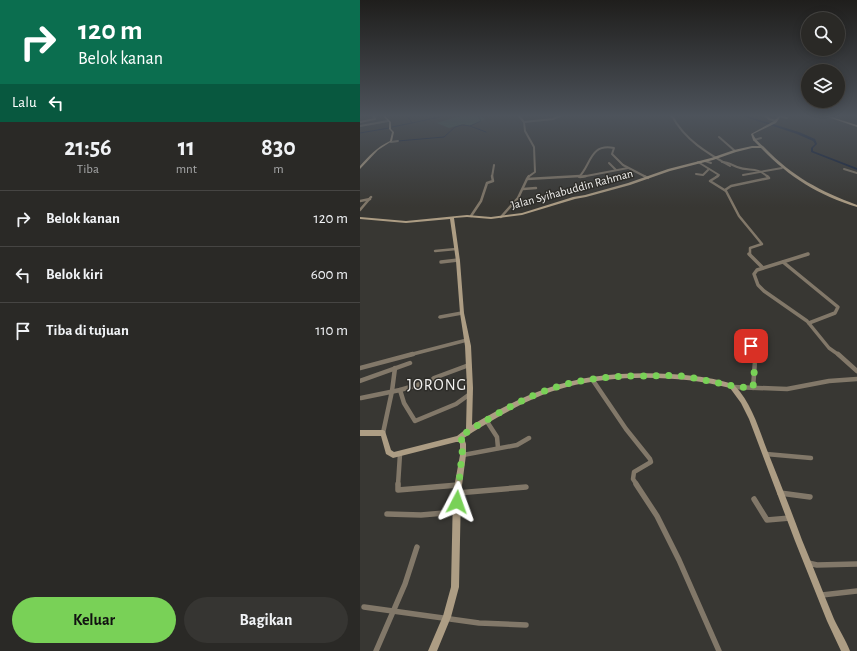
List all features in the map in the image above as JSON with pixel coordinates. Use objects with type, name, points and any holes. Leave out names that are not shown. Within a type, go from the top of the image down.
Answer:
[{"type":"street","points":[[360,168],[371,154],[381,146]]},
{"type":"street","points":[[501,217],[523,189],[530,175],[535,172],[534,146]]},
{"type":"street","points":[[698,146],[730,166]]},
{"type":"street","points":[[730,146],[735,151]]},
{"type":"street","points":[[579,177],[585,170],[589,159],[596,152],[607,147],[615,148],[613,156],[628,168],[648,178]]},
{"type":"street","name":"Jalan Syihabuddin Rahman","points":[[360,218],[402,222],[471,216],[501,217],[528,213],[735,151],[752,147],[762,147]]},
{"type":"street","points":[[762,147],[782,168],[798,179],[832,197],[857,206]]},
{"type":"street","points":[[705,160],[711,163]]},
{"type":"street","points":[[698,162],[720,176],[710,181],[725,190],[738,216],[745,222],[762,244],[750,248],[748,254],[762,268]]},
{"type":"street","points":[[722,162],[727,162],[739,168],[752,168],[761,171],[769,178],[731,186],[725,190]]},
{"type":"street","points":[[608,163],[616,170]]},
{"type":"street","points":[[471,216],[482,202],[487,183],[493,181],[492,173],[494,165]]},
{"type":"street","points":[[527,179],[579,177],[628,168]]},
{"type":"street","points":[[743,175],[782,168]]},
{"type":"street","points":[[696,174],[703,175],[709,169]]},
{"type":"street","points":[[844,169],[857,173]]},
{"type":"street","points":[[523,189],[536,188]]},
{"type":"street","points":[[360,201],[370,198],[360,210]]},
{"type":"street","points":[[452,218],[458,260],[462,313],[470,364],[469,431]]},
{"type":"street","points":[[436,251],[456,249]]},
{"type":"street","points":[[808,254],[757,270],[754,273],[760,288],[809,323],[827,347],[846,360],[857,371]]},
{"type":"street","points":[[441,262],[458,260]]},
{"type":"street","points":[[783,262],[838,307],[835,313],[809,323]]},
{"type":"street","points":[[440,317],[462,313]]},
{"type":"street","points":[[360,368],[467,340]]},
{"type":"street","points":[[750,342],[755,361],[753,388]]},
{"type":"street","points":[[360,381],[410,363]]},
{"type":"street","points":[[361,398],[431,382],[434,378],[470,364]]},
{"type":"street","points":[[395,368],[392,391],[383,433],[389,454],[393,455],[459,438],[486,420],[530,396],[572,382],[592,378],[621,376],[681,376],[732,386],[787,389],[829,381],[857,379]]},
{"type":"street","points":[[592,378],[626,429],[650,459],[651,462],[634,472],[633,479],[657,516],[679,560],[719,651]]},
{"type":"street","points":[[732,386],[749,411],[808,563],[846,651]]},
{"type":"street","points":[[400,390],[404,403],[415,421],[456,404],[470,393]]},
{"type":"street","points":[[486,420],[496,435],[499,443],[498,448]]},
{"type":"street","points":[[361,435],[383,433]]},
{"type":"street","points":[[432,651],[446,619],[455,587],[457,493],[463,455],[463,442],[459,438]]},
{"type":"street","points":[[463,455],[517,445],[529,438]]},
{"type":"street","points":[[400,454],[398,490],[458,485]]},
{"type":"street","points":[[766,454],[811,458]]},
{"type":"street","points":[[457,493],[526,487]]},
{"type":"street","points":[[780,493],[810,497]]},
{"type":"street","points":[[754,499],[767,520],[790,518]]},
{"type":"street","points":[[387,514],[421,515],[457,512]]},
{"type":"street","points":[[376,651],[405,584],[417,547]]},
{"type":"street","points":[[808,563],[817,565],[857,564]]},
{"type":"street","points":[[822,595],[857,592]]},
{"type":"street","points":[[364,607],[479,623],[526,625]]},
{"type":"waterway","points":[[814,146],[812,151],[857,169]]},
{"type":"district","name":"JORONG","points":[[437,384]]},
{"type":"route","points":[[457,502],[463,455],[463,442],[459,438],[474,427],[520,401],[530,396],[572,382],[612,376],[681,376],[734,387],[753,388],[756,369],[755,357],[751,346]]}]
